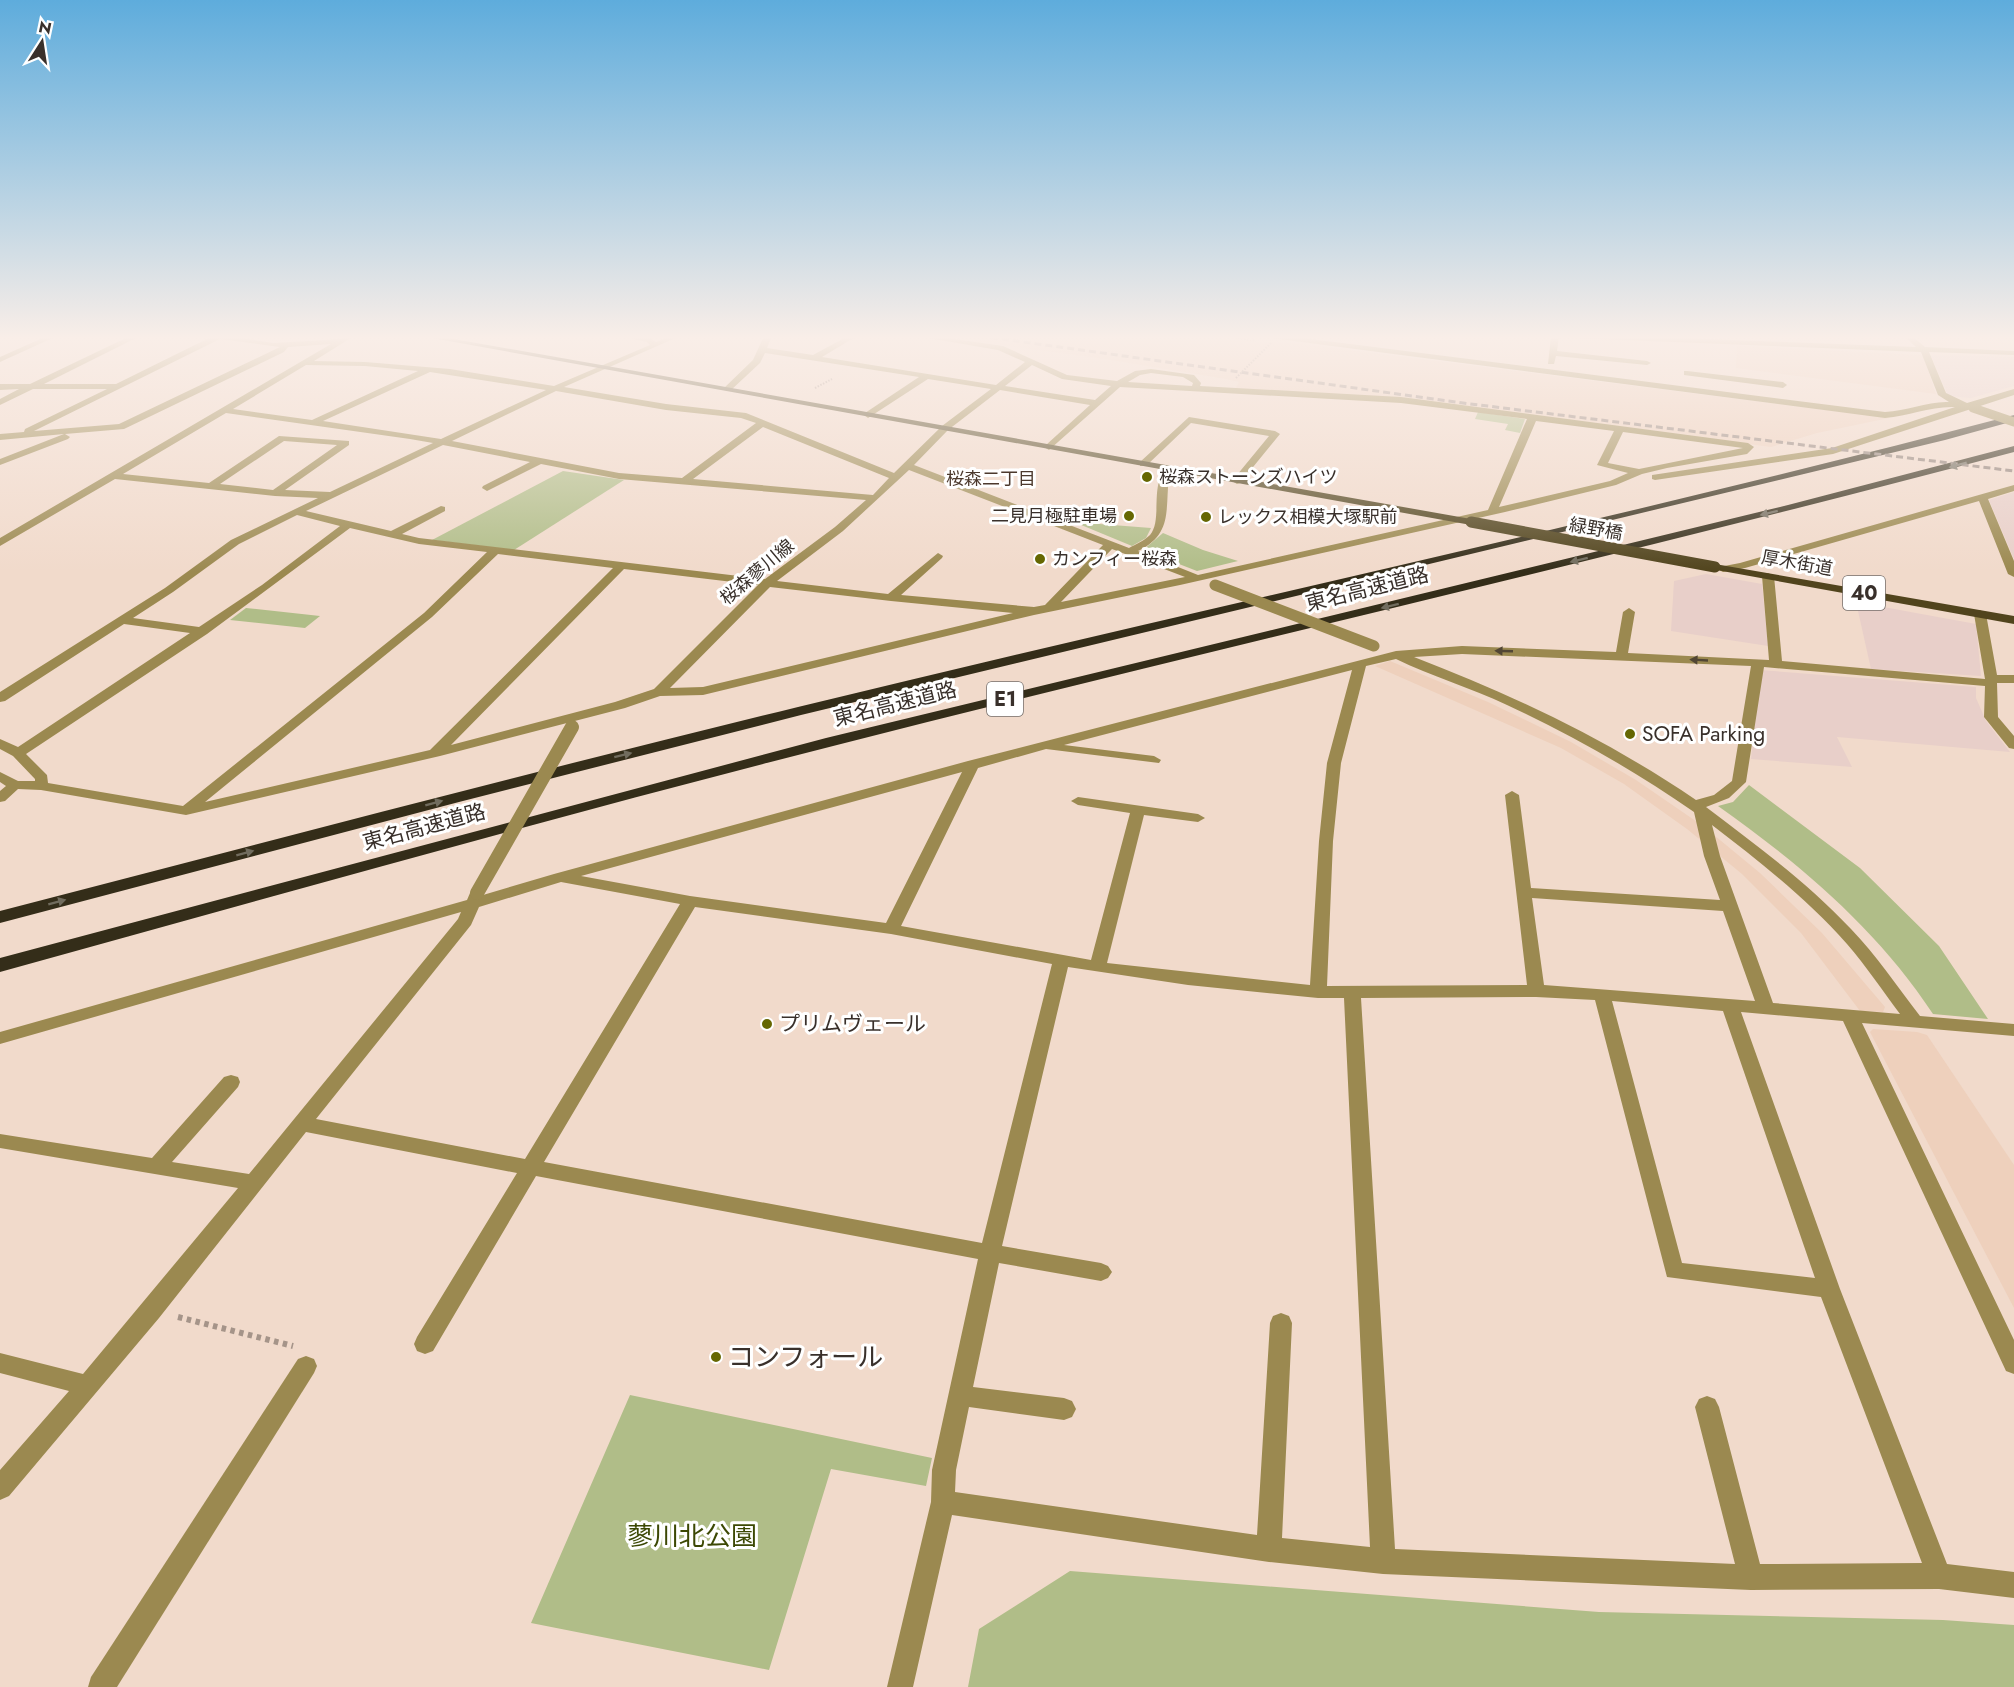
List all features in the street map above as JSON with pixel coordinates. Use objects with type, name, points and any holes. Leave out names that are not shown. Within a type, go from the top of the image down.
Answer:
[{"type":"highway","name":"東名高速道路","points":[[0,917],[453,798],[777,717],[2014,420]]},
{"type":"highway","name":"東名高速道路","points":[[0,965],[453,841],[832,741],[1779,511],[2014,449]]},
{"type":"main road","name":"40","points":[[868,415],[1453,519]]},
{"type":"main road","name":"緑野橋","points":[[1453,519],[1719,568]]},
{"type":"main road","name":"厚木街道","points":[[1719,568],[2014,620]]},
{"type":"street","points":[[20,435],[61,415]]},
{"type":"street","points":[[0,437],[121,427],[147,415]]},
{"type":"street","points":[[0,543],[215,415]]},
{"type":"street","points":[[259,415],[443,443],[619,476],[875,498]]},
{"type":"street","points":[[314,422],[330,415]]},
{"type":"street","points":[[0,699],[170,590],[234,543],[501,415]]},
{"type":"street","points":[[740,415],[895,477]]},
{"type":"street","name":"桜森蓼川線","points":[[186,811],[575,721],[658,692],[767,583],[839,529],[875,498],[945,428],[963,415]]},
{"type":"street","points":[[1049,447],[1083,415]]},
{"type":"street","points":[[1515,415],[1749,447],[1744,452],[1640,472],[1613,483]]},
{"type":"street","points":[[658,692],[703,691],[1034,611],[1198,578],[1613,483],[1833,451],[1945,415]]},
{"type":"street","points":[[1995,415],[2014,420]]},
{"type":"street","points":[[1492,512],[1533,417]]},
{"type":"street","points":[[1143,464],[1189,420],[1275,434],[1237,481]]},
{"type":"street","points":[[682,483],[761,424]]},
{"type":"street","points":[[1620,429],[1602,465],[1640,472]]},
{"type":"street","points":[[0,462],[82,430]]},
{"type":"street","points":[[210,487],[282,438],[346,443],[275,493]]},
{"type":"street","points":[[487,488],[537,462]]},
{"type":"street","points":[[906,465],[1374,646],[1516,704],[1586,737],[1653,776],[1698,807],[1779,871],[1846,933],[1915,1022]]},
{"type":"street","points":[[1129,552],[1155,537],[1158,530],[1164,476],[1170,469]]},
{"type":"street","points":[[111,476],[275,493],[330,495]]},
{"type":"street","points":[[1719,568],[2014,488]]},
{"type":"street","points":[[1982,497],[2014,574]]},
{"type":"street","points":[[393,534],[441,509]]},
{"type":"street","points":[[296,512],[419,541],[891,598],[1034,611]]},
{"type":"street","points":[[18,753],[203,631],[349,524]]},
{"type":"street","points":[[1049,608],[1110,544]]},
{"type":"street","points":[[0,776],[15,785],[41,786],[186,811],[428,615],[495,551]]},
{"type":"street","points":[[891,598],[938,556]]},
{"type":"street","points":[[435,753],[621,566]]},
{"type":"street","points":[[1768,576],[1776,664]]},
{"type":"street","points":[[1621,656],[1629,612]]},
{"type":"street","points":[[1980,614],[1990,681],[1991,717],[2014,745]]},
{"type":"street","points":[[122,620],[203,631]]},
{"type":"street","points":[[0,1038],[476,898],[973,764],[1396,655],[1462,650],[1621,656],[1776,664],[1990,681],[2014,679]]},
{"type":"street","points":[[1318,992],[1326,841],[1334,763],[1360,664]]},
{"type":"street","points":[[1698,807],[1729,794],[1739,782],[1758,664]]},
{"type":"street","points":[[0,1488],[151,1311],[465,921],[575,721]]},
{"type":"street","points":[[0,743],[18,753],[42,778],[41,786]]},
{"type":"street","points":[[1042,746],[1154,760]]},
{"type":"street","points":[[891,929],[973,764]]},
{"type":"street","points":[[0,798],[15,785]]},
{"type":"street","points":[[1512,795],[1536,991]]},
{"type":"street","points":[[1078,801],[1198,818]]},
{"type":"street","points":[[1698,807],[1712,856],[1766,1008]]},
{"type":"street","points":[[1098,967],[1138,809]]},
{"type":"street","points":[[559,877],[690,901],[891,929],[1098,967],[1188,979],[1318,992],[1536,991],[1602,994],[2014,1030]]},
{"type":"street","points":[[1524,892],[1729,906]]},
{"type":"street","points":[[425,1344],[690,901]]},
{"type":"street","points":[[900,1687],[943,1502],[944,1470],[990,1254],[1060,960]]},
{"type":"street","points":[[1352,992],[1383,1561]]},
{"type":"street","points":[[1602,994],[1674,1271],[1829,1289]]},
{"type":"street","points":[[1730,1006],[1829,1289],[1939,1576]]},
{"type":"street","points":[[1850,1017],[2014,1364]]},
{"type":"street","points":[[156,1167],[231,1082]]},
{"type":"street","points":[[302,1124],[990,1254],[1101,1272]]},
{"type":"street","points":[[0,1141],[254,1183]]},
{"type":"street","points":[[1269,1549],[1281,1323]]},
{"type":"street","points":[[0,1363],[87,1385]]},
{"type":"street","points":[[101,1687],[306,1366]]},
{"type":"street","points":[[961,1396],[1064,1409]]},
{"type":"street","points":[[1707,1407],[1750,1577]]},
{"type":"street","points":[[943,1502],[1269,1549],[1383,1561],[1521,1569],[1750,1577],[1939,1576],[2014,1585]]},
{"type":"path","points":[[151,1311],[316,1352],[306,1366]]},
{"type":"shaded area","points":[[1527,415],[1863,415],[1889,418],[1817,433],[1771,447]]},
{"type":"shaded area","points":[[2014,492],[2014,559],[1989,500]]},
{"type":"shaded area","points":[[1706,574],[1762,584],[1768,646],[1671,631],[1674,581]]},
{"type":"shaded area","points":[[1856,602],[1976,624],[1981,676],[1871,669]]},
{"type":"shaded area","points":[[1390,661],[1488,702],[1571,742],[1636,780],[1703,826],[1760,873],[1822,933],[1885,1007],[1883,1012],[1860,1011],[1801,933],[1742,874],[1687,829],[1624,784],[1561,748],[1375,666]]},
{"type":"shaded area","points":[[1760,670],[1976,687],[1976,698],[1986,721],[2010,752],[1837,737],[1852,767],[1751,759]]},
{"type":"shaded area","points":[[1873,1029],[1917,1032],[1927,1035],[2014,1165],[2014,1308],[1870,1032]]},
{"type":"green space","points":[[1477,415],[1496,415],[1525,419],[1520,433],[1505,430],[1508,424],[1475,419]]},
{"type":"green space","points":[[563,471],[624,480],[514,550],[432,540]]},
{"type":"green space","points":[[1074,522],[1151,528],[1146,538],[1132,546]]},
{"type":"green space","points":[[1163,533],[1203,550],[1238,561],[1197,571],[1143,550]]},
{"type":"green space","points":[[246,608],[320,616],[305,628],[230,620]]},
{"type":"green space","points":[[1749,785],[1860,868],[1939,946],[1988,1019],[1933,1014],[1911,983],[1862,926],[1807,875],[1718,806],[1733,802]]},
{"type":"green space","name":"蓼川北公園","points":[[630,1395],[932,1458],[926,1486],[831,1469],[769,1670],[531,1623]]},
{"type":"green space","points":[[1070,1571],[1599,1612],[1943,1620],[2014,1625],[2014,1687],[968,1687],[979,1629]]},
{"type":"railway","points":[[1558,415],[2014,471]]},
{"type":"place","name":"桜森ストーンズハイツ","points":[[1147,477]]},
{"type":"place","name":"二見月極駐車場","points":[[1129,516]]},
{"type":"place","name":"レックス相模大塚駅前","points":[[1206,517]]},
{"type":"place","name":"カンフィー桜森","points":[[1040,559]]},
{"type":"place","name":"SOFA Parking","points":[[1630,734]]},
{"type":"place","name":"プリムヴェール","points":[[767,1024]]},
{"type":"place","name":"コンフォール","points":[[716,1357]]},
{"type":"district","name":"桜森二丁目","points":[[991,479]]}]
